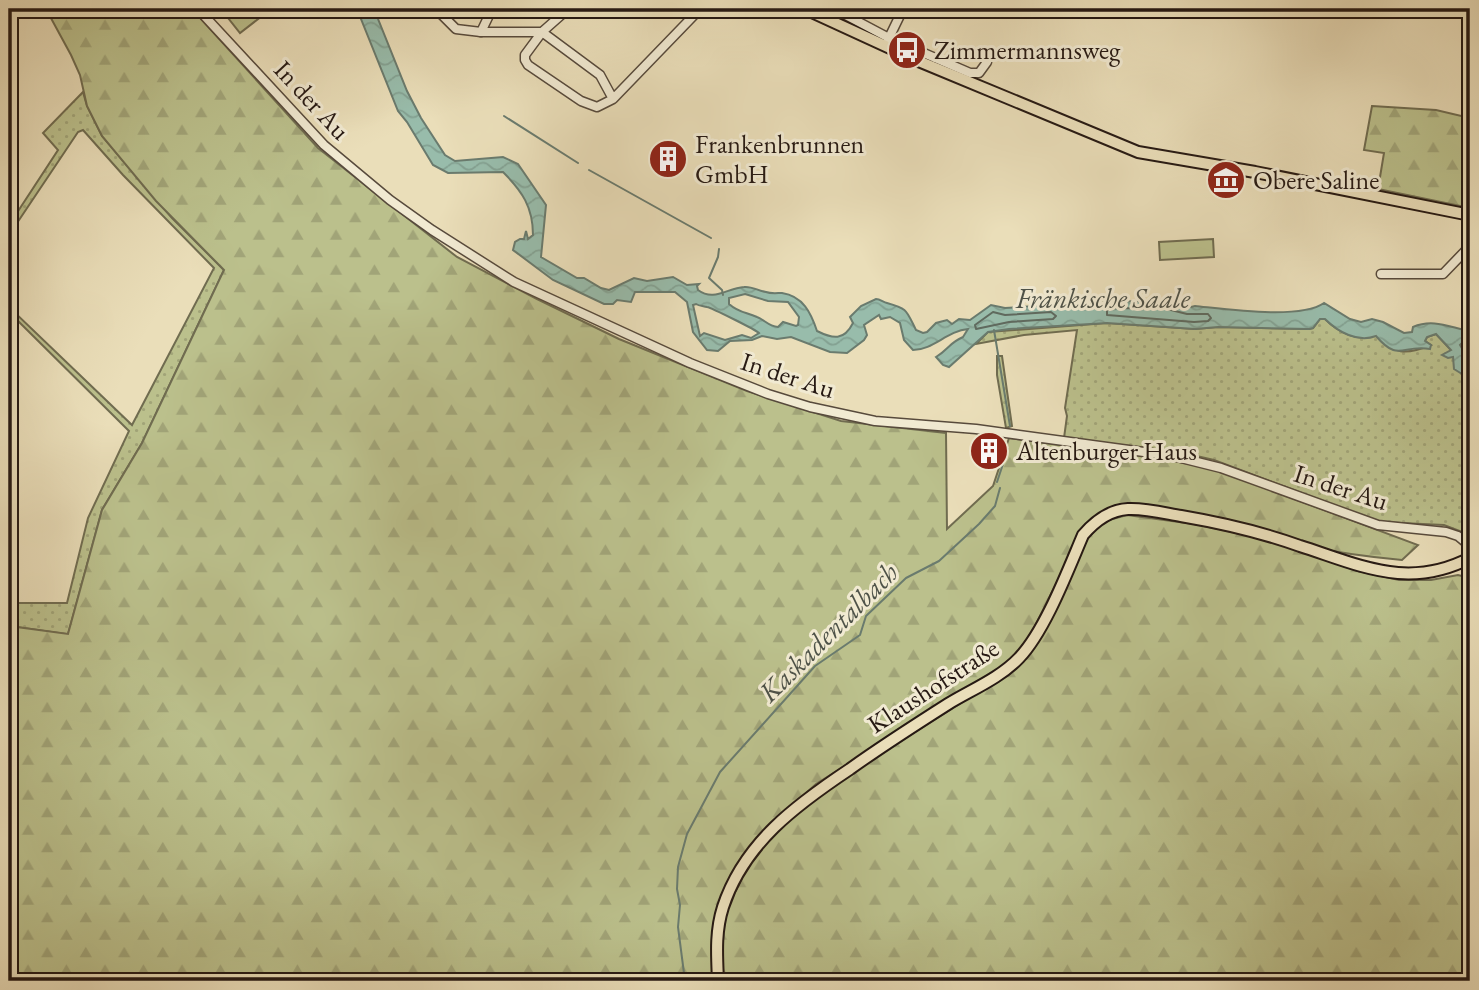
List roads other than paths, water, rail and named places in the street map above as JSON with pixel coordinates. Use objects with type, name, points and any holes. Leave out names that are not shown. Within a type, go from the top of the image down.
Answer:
[{"type":"main road","points":[[805,9],[1138,152],[1255,172],[1470,215]]},
{"type":"main road","name":"Klaushofstraße","points":[[718,981],[716,944],[723,908],[742,866],[762,840],[782,818],[815,793],[1019,658],[1034,637],[1083,535],[1091,525],[1107,514],[1127,509],[1214,522],[1264,533],[1360,565],[1397,573],[1435,571],[1455,566],[1470,558]]},
{"type":"street","name":"In der Au","points":[[198,9],[324,145],[390,200],[514,282],[690,363],[800,404],[875,421],[976,429],[1173,456],[1221,468],[1378,525],[1446,532],[1470,546]]},
{"type":"street","points":[[436,9],[456,29],[481,32],[542,32],[600,75],[614,99]]},
{"type":"street","points":[[481,32],[492,9]]},
{"type":"street","points":[[568,9],[542,32],[525,55],[528,65],[581,101],[597,107],[614,99],[700,9]]},
{"type":"street","points":[[887,42],[903,9]]},
{"type":"street","points":[[838,10],[887,42],[970,73],[979,73],[987,62]]},
{"type":"street","points":[[1381,274],[1443,274],[1470,246]]},
{"type":"water","points":[[357,9],[374,9],[407,91],[445,155],[455,161],[503,157],[518,164],[546,205],[541,257],[577,278],[584,278],[609,290],[634,278],[647,281],[673,277],[687,285],[699,284],[698,290],[710,295],[747,287],[782,293],[805,306],[817,331],[833,337],[846,333],[853,323],[850,317],[861,306],[876,299],[903,309],[916,330],[923,333],[936,323],[947,320],[952,324],[959,319],[970,320],[991,305],[1005,308],[1052,305],[1065,308],[1115,301],[1168,302],[1191,307],[1281,312],[1313,308],[1324,303],[1350,319],[1361,322],[1372,319],[1404,333],[1412,332],[1413,327],[1428,323],[1470,331],[1470,342],[1460,345],[1470,362],[1470,379],[1454,369],[1453,357],[1442,355],[1451,350],[1436,334],[1427,337],[1425,341],[1431,345],[1430,349],[1396,351],[1376,336],[1362,338],[1349,335],[1325,319],[1320,319],[1309,329],[1195,329],[1107,323],[1009,329],[988,332],[949,367],[936,357],[963,337],[968,329],[953,333],[927,347],[913,350],[904,340],[900,323],[890,317],[881,319],[879,315],[864,325],[867,335],[864,340],[847,353],[830,352],[791,337],[777,339],[762,336],[752,340],[730,341],[718,351],[707,350],[693,332],[687,302],[675,292],[635,292],[631,302],[617,300],[613,304],[604,304],[553,280],[513,250],[515,242],[524,239],[526,231],[528,239],[533,235],[529,208],[516,186],[503,172],[448,173],[433,165],[398,111]],"holes":[[[745,294],[768,301],[788,302],[799,317],[798,325],[783,322],[778,327],[729,304],[729,298]],[[693,305],[717,311],[759,333],[751,338],[742,335],[725,340],[704,333],[700,336]]]},
{"type":"waterway","points":[[504,116],[578,163]]},
{"type":"waterway","points":[[589,170],[711,238]]},
{"type":"waterway","points":[[719,249],[709,278],[722,290],[723,295]]},
{"type":"waterway","name":"Kaskadentalbach","points":[[994,330],[1010,426]]},
{"type":"waterway","name":"Kaskadentalbach","points":[[997,482],[1008,449]]},
{"type":"waterway","name":"Kaskadentalbach","points":[[685,981],[678,927],[678,867],[687,834],[720,772],[815,666],[860,635],[866,616],[906,578],[939,561],[979,524],[995,506],[1000,488]]},
{"type":"place","name":"Zimmermannsweg","points":[[907,50]]},
{"type":"place","name":"Frankenbrunnen GmbH","points":[[668,159]]},
{"type":"place","name":"Obere Saline","points":[[1226,180]]},
{"type":"place","name":"Altenburger Haus","points":[[989,451]]},
{"type":"water label","name":"Fränkische Saale","points":[[1103,298]]}]
